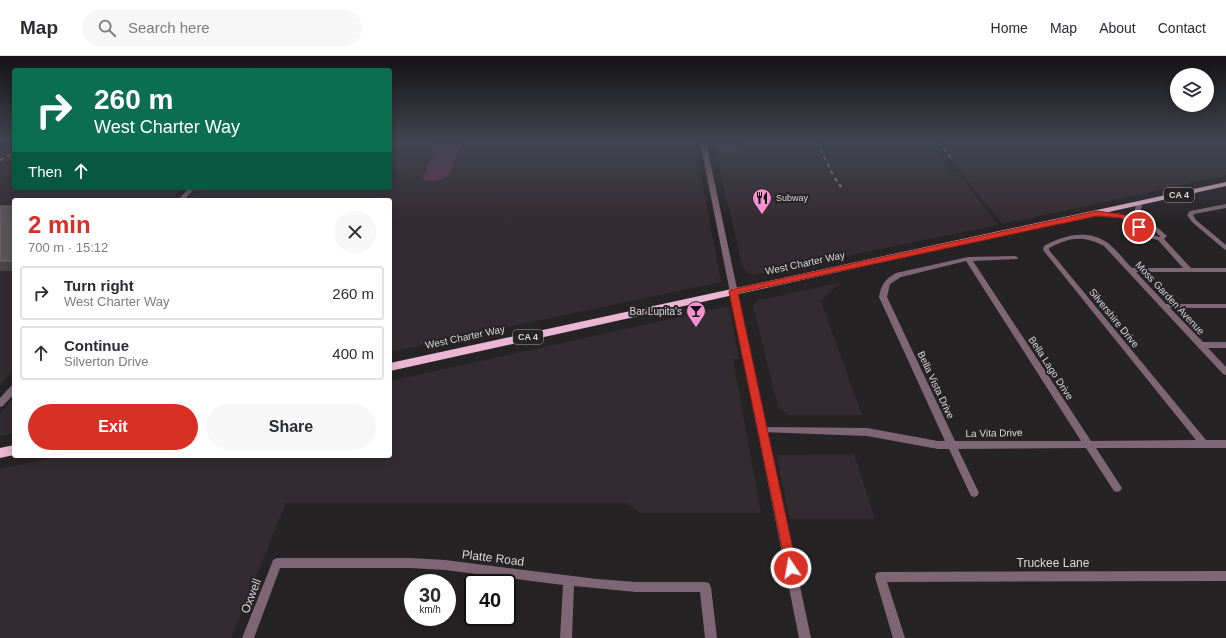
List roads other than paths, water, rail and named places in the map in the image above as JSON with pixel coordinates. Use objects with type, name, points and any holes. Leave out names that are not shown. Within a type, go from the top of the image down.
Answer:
[{"type":"highway","name":"West Charter Way","points":[[392,367],[1097,214],[1226,184]]},
{"type":"highway","points":[[0,453],[12,450]]},
{"type":"street","points":[[708,169],[805,638]]},
{"type":"street","points":[[183,198],[190,190]]},
{"type":"street","points":[[1139,204],[1138,213],[1164,236],[1160,239]]},
{"type":"street","points":[[1226,206],[1192,212],[1190,215],[1194,221],[1226,248]]},
{"type":"street","points":[[1097,214],[1122,216],[1132,221],[1151,237],[1160,239],[1189,270]]},
{"type":"street","name":"Silvershire Drive","points":[[1098,240],[1074,236],[1046,247],[1046,250],[1203,443]]},
{"type":"street","name":"Moss Garden Avenue","points":[[1098,240],[1106,245],[1131,270],[1226,372]]},
{"type":"street","points":[[968,259],[1015,258]]},
{"type":"street","name":"Bella Vista Drive","points":[[968,259],[898,275],[889,280],[884,286],[883,297],[974,493]]},
{"type":"street","name":"Bella Lago Drive","points":[[968,259],[1116,488]]},
{"type":"street","points":[[1131,270],[1226,270]]},
{"type":"street","points":[[1164,306],[1226,306]]},
{"type":"street","points":[[1200,345],[1226,345]]},
{"type":"street","points":[[0,404],[12,390]]},
{"type":"street","name":"La Vita Drive","points":[[763,430],[867,432],[951,445],[1088,443],[1226,444]]},
{"type":"street","name":"Platte Road","points":[[277,563],[417,563],[636,587],[705,587],[711,638]]},
{"type":"street","name":"Oxwell","points":[[248,638],[277,563]]},
{"type":"street","name":"Truckee Lane","points":[[899,638],[880,577],[1226,576]]},
{"type":"street","points":[[566,638],[569,580]]},
{"type":"railway","points":[[830,169],[841,187]]},
{"type":"place","name":"Subway","points":[[762,215]]},
{"type":"place","name":"Bar Lupita's","points":[[696,328]]}]
